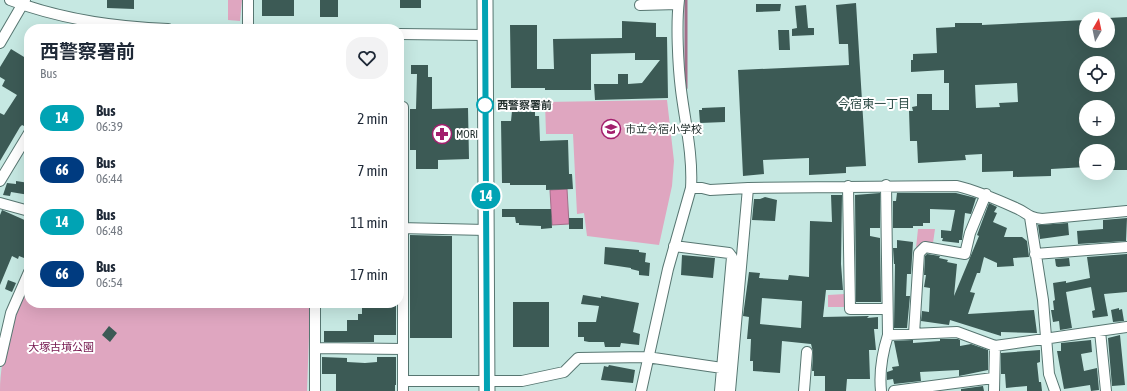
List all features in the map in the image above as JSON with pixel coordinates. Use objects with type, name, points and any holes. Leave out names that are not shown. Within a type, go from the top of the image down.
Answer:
[{"type":"highway","points":[[485,0],[487,387]]},
{"type":"street","points":[[10,0],[103,24]]},
{"type":"street","points":[[248,0],[248,24]]},
{"type":"street","points":[[640,5],[678,2],[681,88],[692,176],[691,188],[674,246],[647,357],[641,391]]},
{"type":"street","points":[[0,43],[24,3]]},
{"type":"street","points":[[404,34],[484,35]]},
{"type":"street","points":[[0,181],[24,149]]},
{"type":"street","points":[[691,188],[710,190],[848,186],[957,186],[986,194],[1019,209],[1030,217],[1042,219],[1127,211]]},
{"type":"street","points":[[848,186],[850,309],[887,309]]},
{"type":"street","points":[[881,391],[880,369],[888,334],[886,186]]},
{"type":"street","points":[[730,391],[748,188]]},
{"type":"street","points":[[914,334],[919,253],[925,247],[965,254],[970,233],[986,194]]},
{"type":"street","points":[[0,203],[24,210]]},
{"type":"street","points":[[1030,217],[1043,300],[1049,374],[1055,391]]},
{"type":"street","points":[[404,228],[486,230]]},
{"type":"street","points":[[674,246],[729,253],[732,257],[720,391]]},
{"type":"street","points":[[1035,254],[1127,247]]},
{"type":"street","points":[[0,358],[11,313],[24,283]]},
{"type":"street","points":[[315,308],[315,391]]},
{"type":"street","points":[[401,308],[403,386],[487,387],[564,372],[578,358],[647,357],[722,368]]},
{"type":"street","points":[[888,334],[957,332],[995,346],[1127,327]]},
{"type":"street","points":[[1100,331],[1106,391]]},
{"type":"street","points":[[994,391],[993,378],[995,346]]},
{"type":"street","points":[[315,348],[403,349]]},
{"type":"street","points":[[804,391],[807,352]]},
{"type":"street","points":[[894,391],[993,378]]},
{"type":"green space","points":[[228,0],[242,0],[240,21],[228,20]]},
{"type":"green space","points":[[667,100],[674,161],[672,186],[659,245],[587,236],[584,213],[577,214],[573,134],[546,134],[545,102]]},
{"type":"green space","points":[[918,229],[935,229],[933,243],[931,245],[922,243],[916,248]]},
{"type":"green space","name":"大塚古墳公園","points":[[24,292],[24,308],[311,308],[311,336],[309,336],[307,391],[0,391],[5,348]]},
{"type":"green space","points":[[845,294],[846,307],[828,307],[828,295]]},
{"type":"shaded area","points":[[567,189],[569,224],[552,225],[550,190]]},
{"type":"building","points":[[107,0],[134,0],[134,9],[107,8]]},
{"type":"building","points":[[262,0],[294,0],[294,16],[262,16]]},
{"type":"building","points":[[320,0],[338,0],[338,17],[320,17]]},
{"type":"building","points":[[400,0],[421,0],[421,8],[400,8]]},
{"type":"building","points":[[856,3],[866,166],[846,167],[846,173],[809,175],[809,158],[763,160],[764,174],[743,176],[738,70],[849,65],[848,44],[839,44],[836,5]]},
{"type":"building","points":[[756,4],[781,4],[780,11],[756,12]]},
{"type":"building","points":[[806,5],[808,28],[814,28],[814,35],[792,36],[792,29],[797,28],[795,6]]},
{"type":"building","points":[[1127,17],[1127,170],[1115,170],[1115,144],[1079,144],[1079,167],[1051,169],[1051,176],[1013,177],[1013,171],[982,172],[982,154],[965,155],[966,160],[918,163],[917,141],[910,141],[909,111],[913,111],[912,107],[917,106],[917,94],[932,94],[932,110],[949,110],[949,83],[944,83],[944,70],[911,72],[911,60],[913,60],[913,54],[937,53],[936,28],[955,27],[955,23],[982,23],[982,25],[1079,20],[1079,48],[1115,48],[1115,18]],"holes":[[[1017,83],[1018,102],[999,103],[1000,107],[976,108],[975,85]]]},
{"type":"building","points":[[622,21],[656,23],[656,37],[667,37],[668,98],[595,100],[594,84],[618,84],[618,74],[628,74],[628,84],[642,83],[660,60],[635,60],[635,53],[591,54],[591,90],[511,88],[510,25],[537,25],[537,69],[554,69],[553,39],[622,38]]},
{"type":"building","points":[[778,30],[789,30],[790,50],[779,50]]},
{"type":"building","points":[[11,49],[24,57],[24,126],[22,125],[20,127],[0,161],[0,113],[4,115],[17,95],[2,86],[5,80],[0,77],[0,67]]},
{"type":"building","points":[[411,65],[428,65],[428,77],[432,77],[432,109],[468,108],[469,159],[438,160],[438,169],[416,169],[416,150],[410,150],[410,109],[416,109],[417,74],[411,74]]},
{"type":"building","points":[[725,107],[725,122],[700,123],[699,110],[702,110],[702,108]]},
{"type":"building","points":[[512,111],[535,112],[535,116],[539,116],[540,141],[568,140],[569,174],[572,174],[573,189],[546,190],[546,185],[510,185],[510,183],[502,183],[501,121],[511,121]]},
{"type":"building","points":[[16,181],[24,182],[24,194],[11,192],[10,196],[3,195],[7,183],[16,184]]},
{"type":"building","points":[[880,193],[880,228],[870,228],[870,236],[880,238],[881,302],[856,302],[855,195]]},
{"type":"building","points":[[897,193],[956,193],[976,198],[971,214],[965,213],[962,240],[959,240],[959,243],[942,241],[943,238],[941,238],[941,230],[951,231],[955,210],[930,209],[930,223],[923,223],[923,226],[913,226],[913,228],[893,228],[893,201],[896,201]]},
{"type":"building","points":[[831,195],[842,195],[841,264],[843,290],[826,290],[823,317],[878,317],[878,329],[874,329],[876,350],[869,350],[870,379],[847,379],[846,391],[825,391],[825,376],[814,376],[814,371],[812,371],[813,352],[811,344],[782,341],[780,373],[753,371],[753,361],[750,361],[751,339],[747,339],[749,317],[743,316],[749,272],[760,273],[759,278],[788,280],[789,275],[809,277],[810,221],[832,222]],"holes":[[[762,298],[802,301],[801,328],[760,324]]]},
{"type":"building","points":[[765,197],[777,200],[775,221],[752,220],[754,199]]},
{"type":"building","points":[[989,203],[997,207],[994,212],[997,213],[993,222],[1007,228],[1004,237],[1022,237],[1027,241],[1029,257],[1013,258],[1014,266],[997,267],[997,263],[984,257],[980,273],[977,273],[970,292],[975,293],[968,314],[1034,310],[1037,333],[1001,332],[1001,336],[950,320],[949,325],[921,321],[922,311],[929,312],[930,288],[924,287],[926,275],[924,275],[925,256],[927,254],[940,256],[939,258],[948,260],[947,262],[957,264],[954,296],[979,236],[977,235]]},
{"type":"building","points":[[502,209],[551,209],[552,228],[541,229],[541,226],[519,225],[519,223],[516,223],[515,217],[502,217]]},
{"type":"building","points":[[2,210],[24,220],[24,258],[19,256],[18,259],[12,256],[0,285],[0,215]]},
{"type":"building","points":[[569,218],[583,218],[583,229],[569,229]]},
{"type":"building","points":[[1127,218],[1126,241],[1078,244],[1077,231],[1103,229],[1103,220]]},
{"type":"building","points":[[1068,223],[1069,235],[1040,239],[1038,225]]},
{"type":"building","points":[[410,235],[452,236],[452,338],[410,338]]},
{"type":"building","points":[[897,240],[913,242],[911,274],[907,274],[906,296],[910,296],[907,328],[894,328],[895,264],[893,248],[897,248]]},
{"type":"building","points":[[605,247],[639,250],[639,252],[646,253],[645,262],[650,263],[649,276],[639,275],[639,271],[631,268],[604,264]]},
{"type":"building","points":[[1127,254],[1127,292],[1104,294],[1108,316],[1093,318],[1092,311],[1095,310],[1091,287],[1066,292],[1072,328],[1060,330],[1059,321],[1053,322],[1051,310],[1054,310],[1053,301],[1055,300],[1053,283],[1066,281],[1066,283],[1090,278],[1087,257]]},
{"type":"building","points":[[682,255],[715,258],[713,278],[681,275]]},
{"type":"building","points":[[1069,258],[1070,266],[1056,266],[1055,259]]},
{"type":"building","points":[[8,280],[16,283],[12,292],[5,289]]},
{"type":"building","points":[[583,295],[601,298],[601,296],[639,303],[633,332],[640,334],[639,345],[621,343],[620,347],[605,347],[604,342],[589,342],[584,341],[584,337],[578,337],[578,322],[596,322],[599,306],[581,304]]},
{"type":"building","points":[[513,302],[549,302],[549,347],[513,347]]},
{"type":"building","points":[[362,308],[396,308],[396,335],[374,335],[374,342],[324,342],[324,331],[347,331],[347,320],[358,320],[358,314],[362,314]]},
{"type":"building","points":[[1119,308],[1119,310],[1122,309],[1124,321],[1113,322],[1111,310]]},
{"type":"building","points":[[109,326],[117,333],[110,342],[102,335]]},
{"type":"building","points":[[1120,335],[1125,385],[1112,386],[1108,338]]},
{"type":"building","points":[[940,339],[958,339],[960,340],[960,346],[971,344],[988,350],[988,370],[959,376],[959,370],[920,372],[921,381],[894,384],[893,379],[887,380],[887,372],[893,370],[892,367],[899,366],[894,341],[913,340],[913,343],[940,341]]},
{"type":"building","points":[[1091,340],[1092,352],[1081,354],[1084,371],[1097,368],[1099,390],[1091,391],[1090,385],[1064,389],[1057,351],[1061,351],[1061,343]]},
{"type":"building","points":[[1040,350],[1040,362],[1037,363],[1039,382],[1041,382],[1042,391],[1027,391],[1027,386],[1006,388],[1005,374],[1001,374],[1001,353]]},
{"type":"building","points":[[322,357],[347,358],[347,362],[365,363],[377,362],[377,357],[396,357],[395,391],[336,391],[336,374],[322,374]]},
{"type":"building","points":[[609,365],[635,370],[633,383],[601,380],[604,366],[608,367]]},
{"type":"building","points":[[983,386],[984,391],[961,391],[961,389]]},
{"type":"waterway","points":[[686,0],[686,88]]},
{"type":"bus line","name":"14","points":[[485,0],[487,391]]},
{"type":"place","name":"西警察署前","points":[[485,105]]},
{"type":"place","name":"市立今宿小学校","points":[[611,129]]},
{"type":"place","name":"MORI","points":[[442,134]]},
{"type":"district","name":"今宿東一丁目","points":[[874,104]]}]
